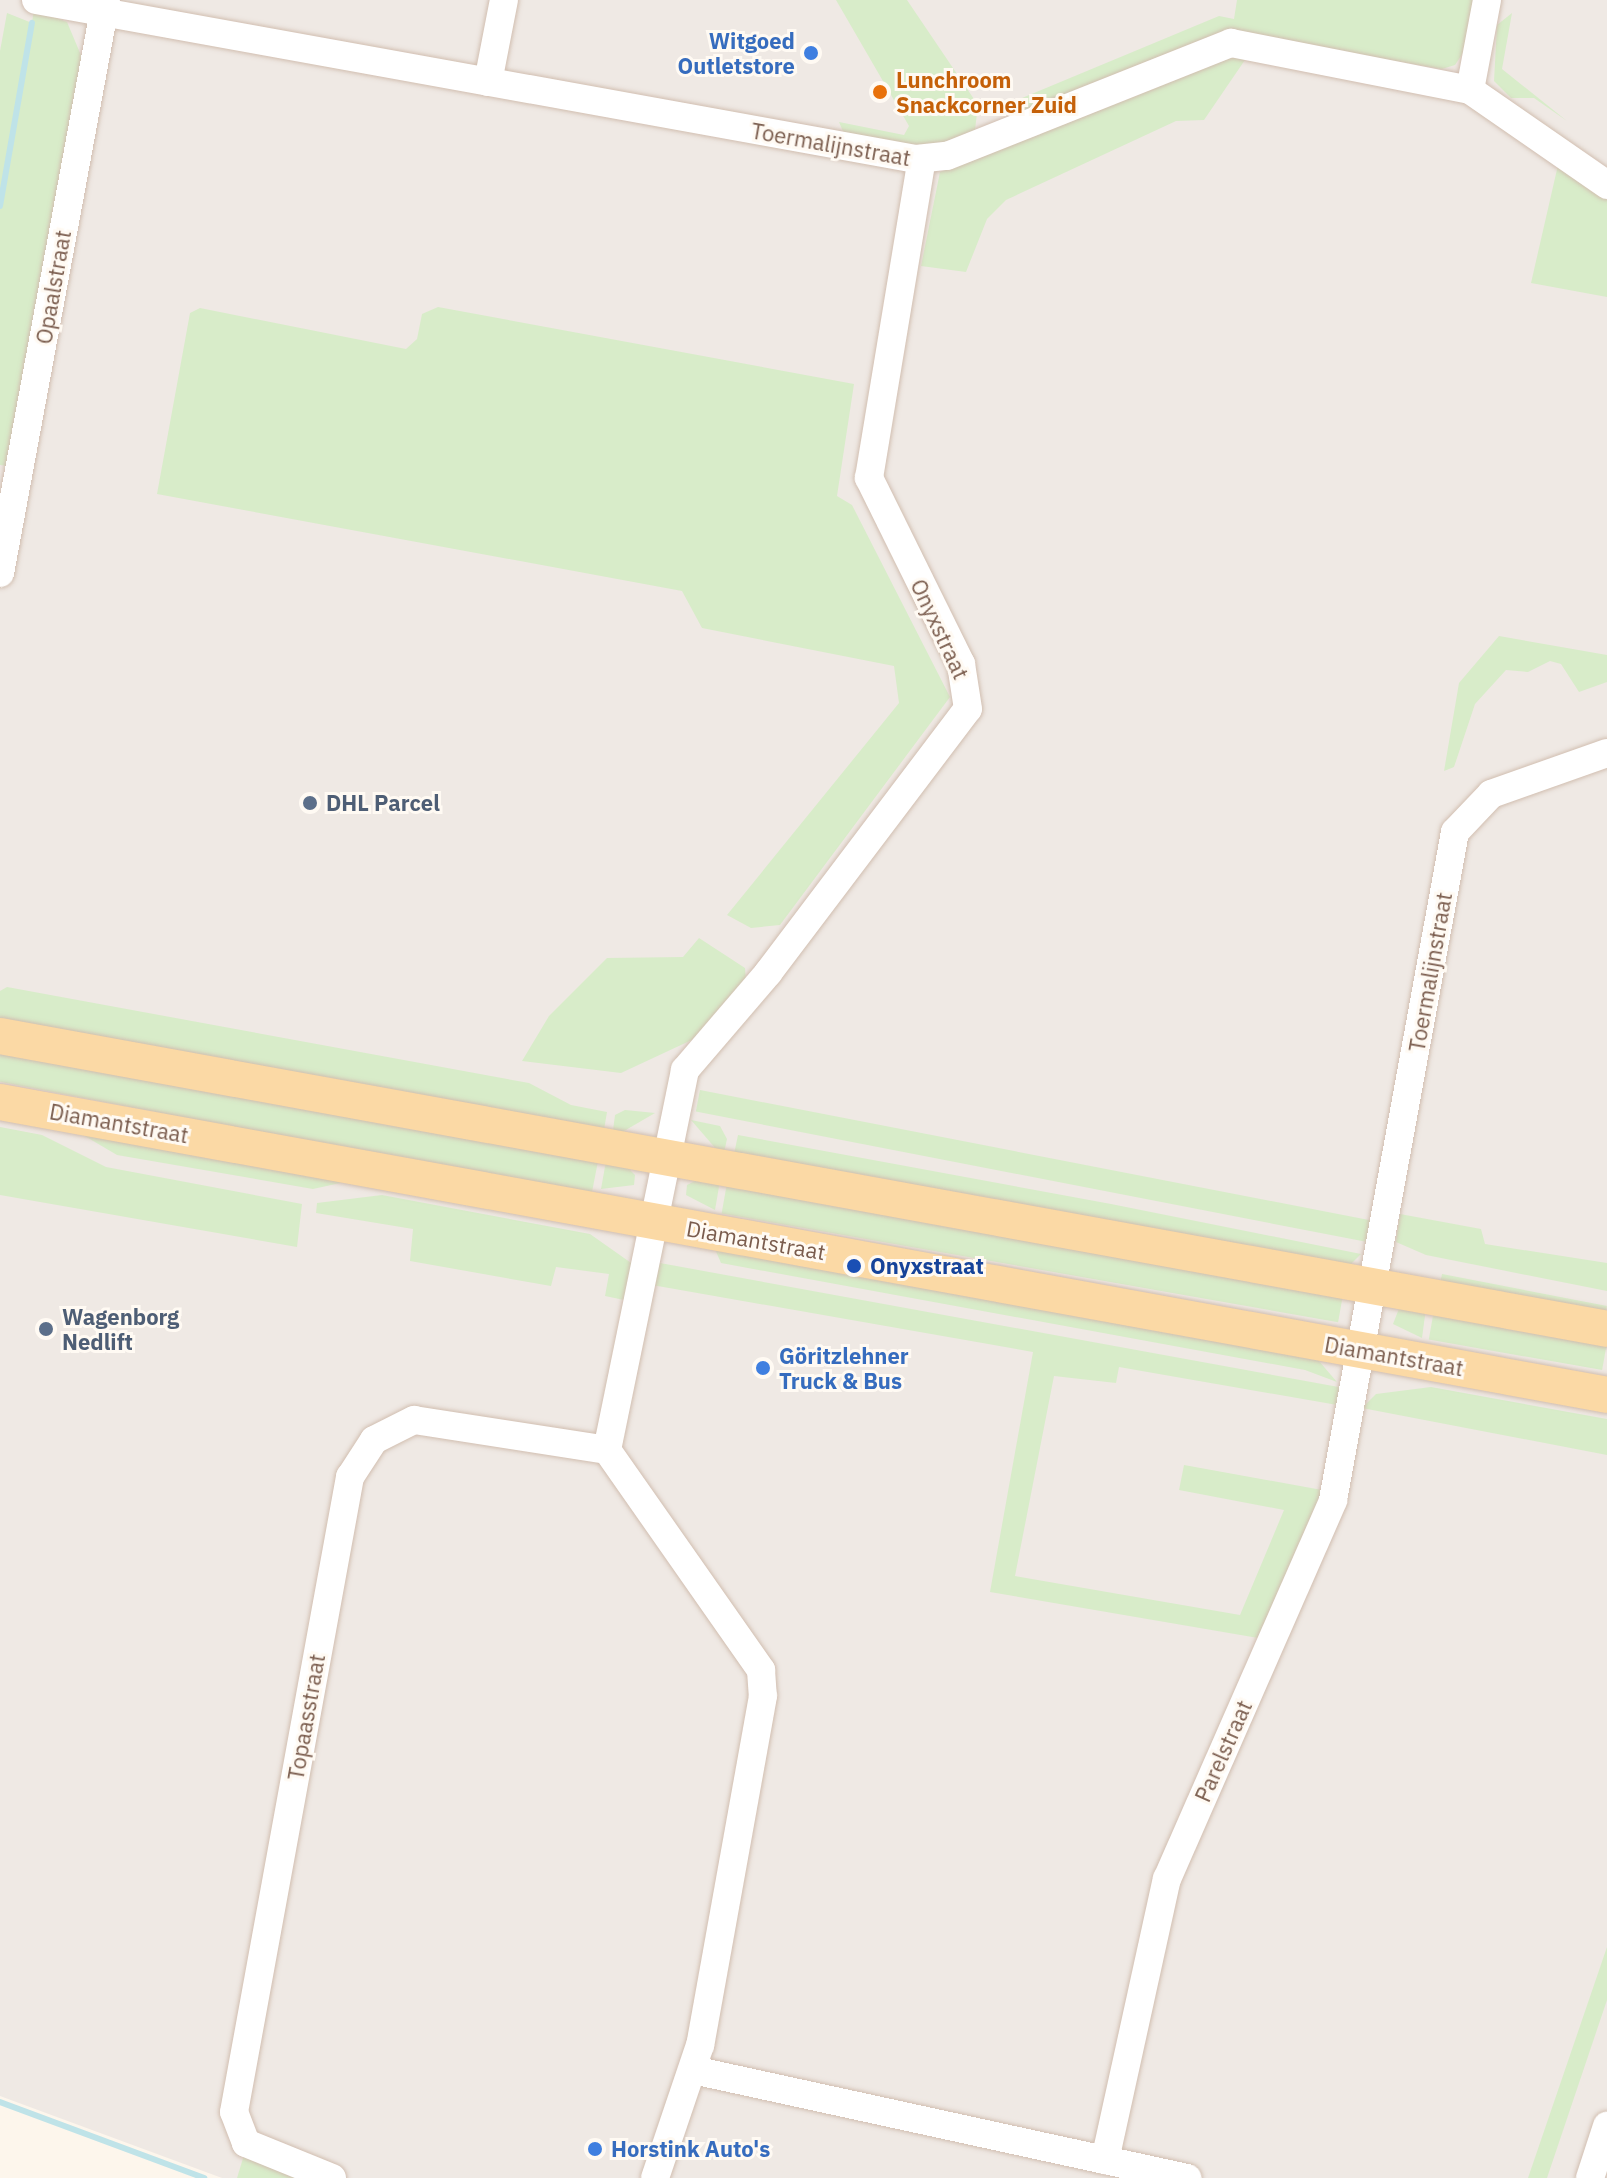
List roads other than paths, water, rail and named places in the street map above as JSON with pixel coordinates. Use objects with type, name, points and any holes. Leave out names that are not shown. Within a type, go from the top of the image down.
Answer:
[{"type":"main road","points":[[0,1036],[1607,1329]]},
{"type":"main road","name":"Diamantstraat","points":[[0,1102],[1607,1395]]},
{"type":"street","name":"Toermalijnstraat","points":[[36,0],[105,6],[488,82],[922,159],[947,156],[1219,43],[1470,90],[1607,185]]},
{"type":"street","points":[[488,82],[504,0]]},
{"type":"street","points":[[1470,90],[1487,0]]},
{"type":"street","name":"Opaalstraat","points":[[0,573],[105,6]]},
{"type":"street","name":"Onyxstraat","points":[[655,1221],[666,1157],[692,1059],[768,973],[968,709],[961,664],[869,478],[922,159]]},
{"type":"street","name":"Toermalijnstraat","points":[[1362,1351],[1459,821],[1491,794],[1607,753]]},
{"type":"street","points":[[655,1221],[607,1450],[761,1670],[763,1696],[693,2070],[655,2178]]},
{"type":"street","name":"Parelstraat","points":[[1105,2160],[1167,1879],[1323,1531],[1362,1351]]},
{"type":"street","name":"Topaasstraat","points":[[332,2178],[246,2143],[234,2112],[350,1477],[374,1440],[414,1420],[607,1450]]},
{"type":"street","points":[[693,2070],[1187,2178]]},
{"type":"street","points":[[1590,2178],[1607,2126]]},
{"type":"waterway","points":[[0,206],[32,23]]},
{"type":"waterway","points":[[0,2102],[204,2178]]},
{"type":"place","name":"Witgoed Outletstore","points":[[811,53]]},
{"type":"place","name":"Lunchroom Snackcorner Zuid","points":[[880,92]]},
{"type":"place","name":"DHL Parcel","points":[[310,803]]},
{"type":"place","name":"Onyxstraat","points":[[854,1266]]},
{"type":"place","name":"Wagenborg Nedlift","points":[[46,1329]]},
{"type":"place","name":"Göritzlehner Truck & Bus","points":[[763,1368]]},
{"type":"place","name":"Horstink Auto's","points":[[595,2149]]}]
